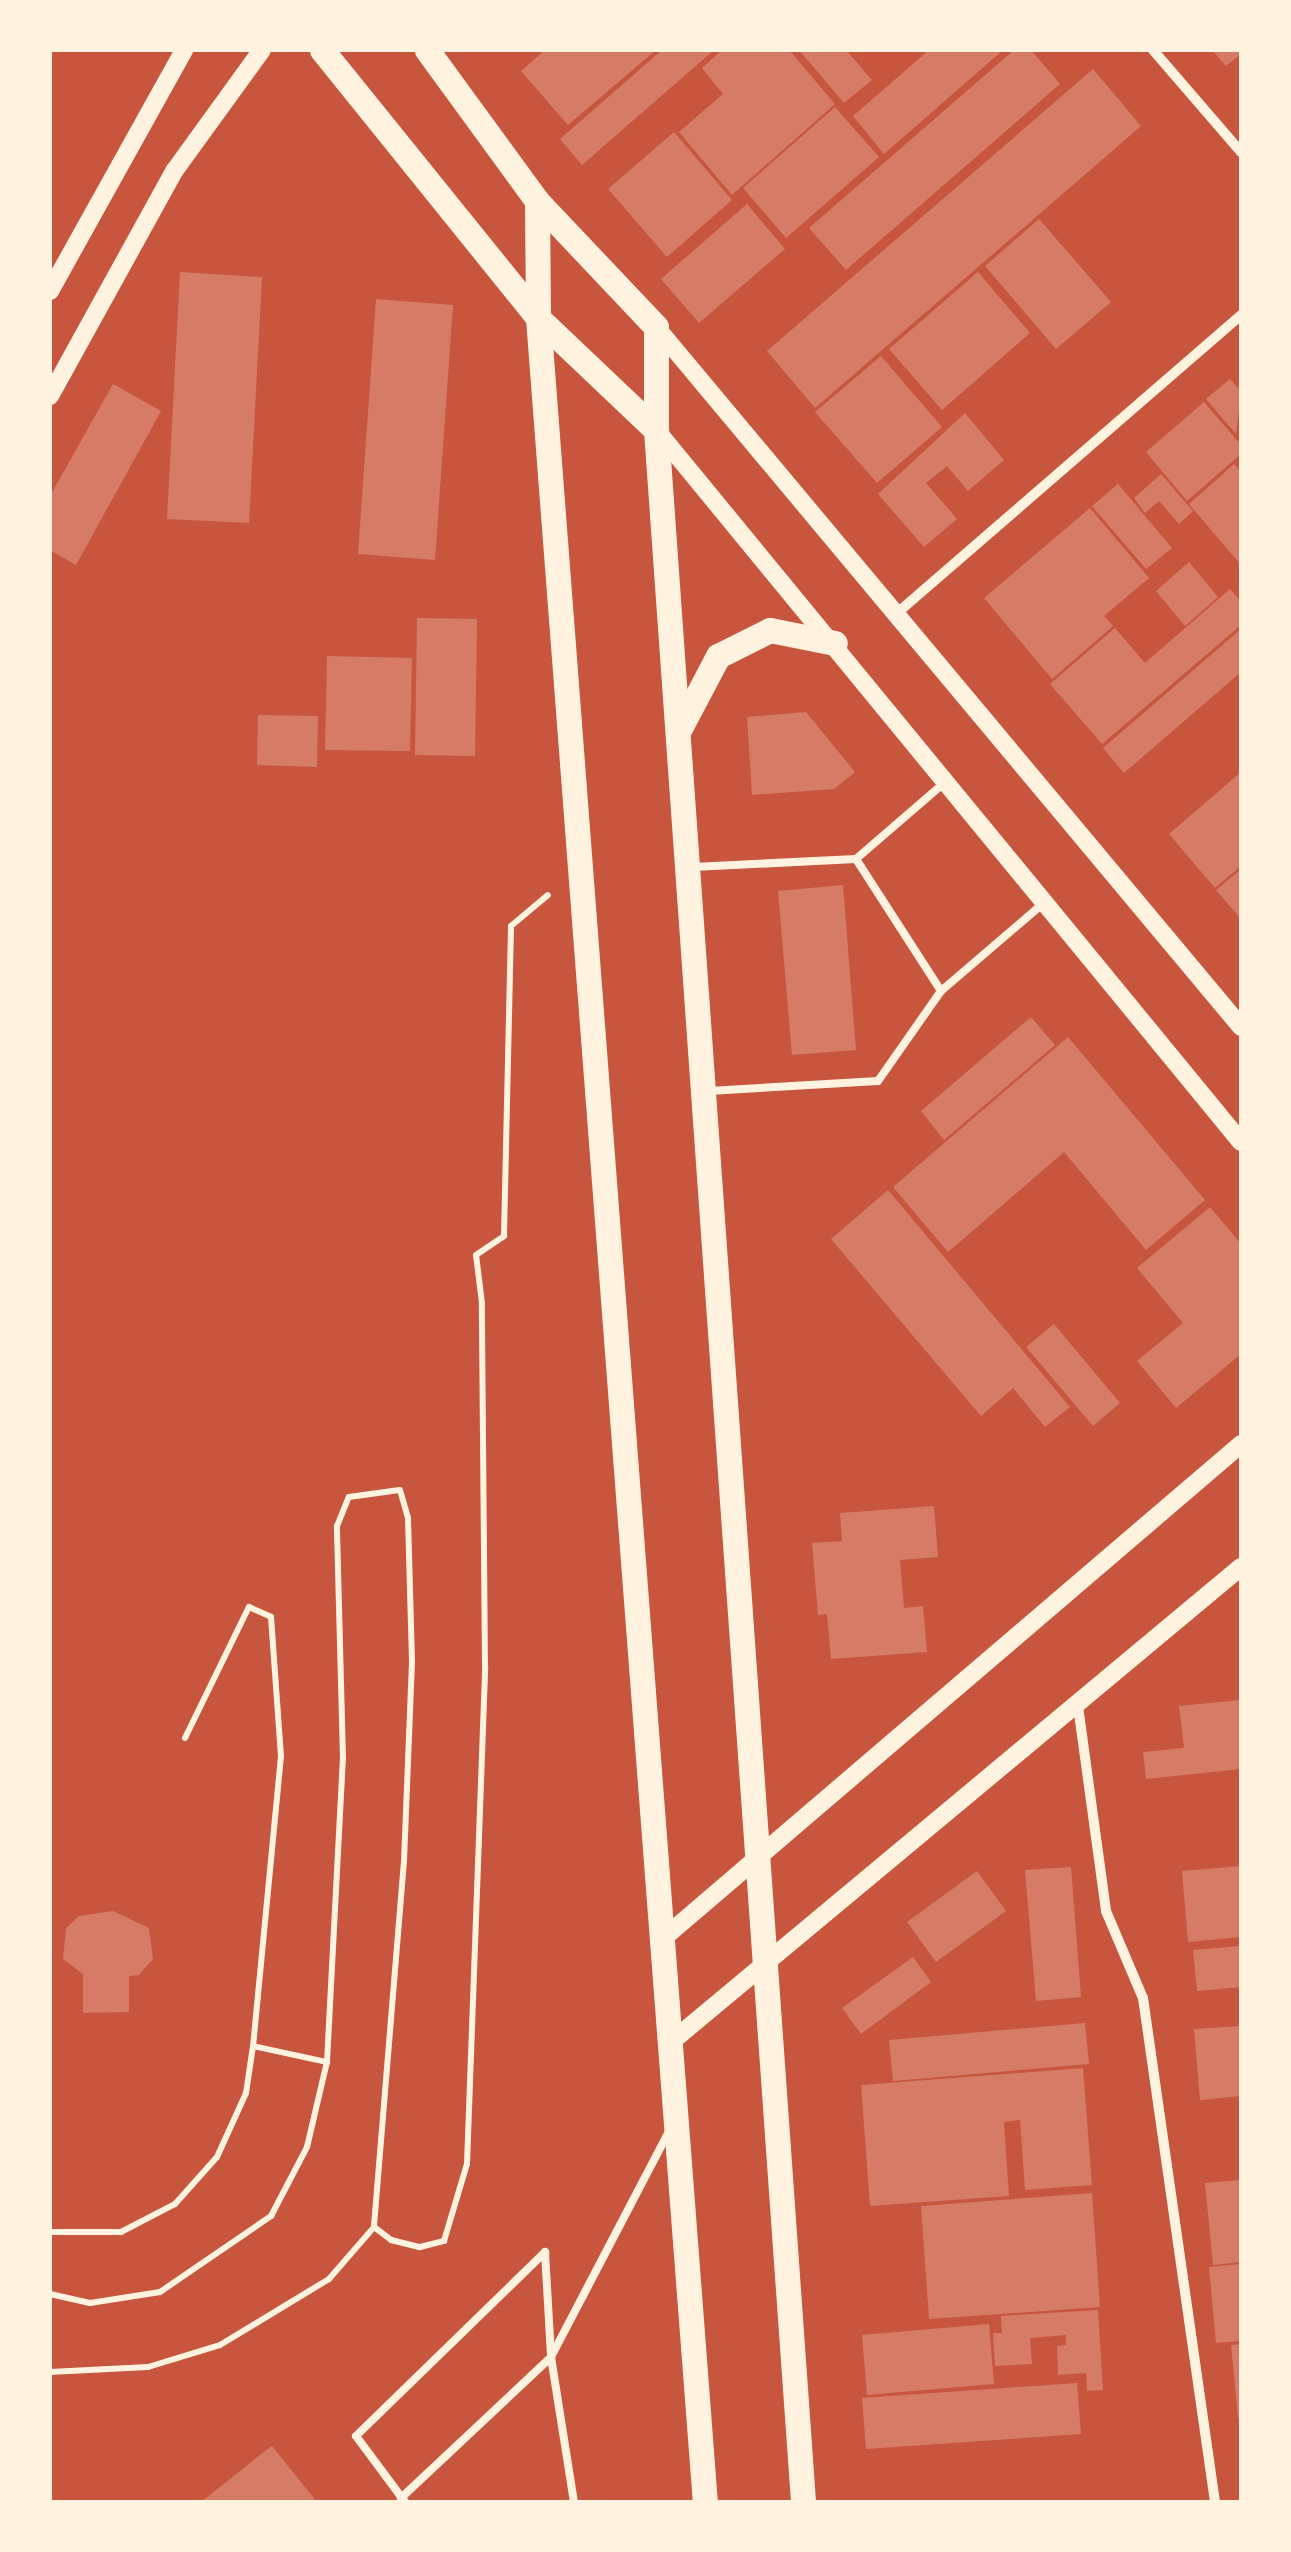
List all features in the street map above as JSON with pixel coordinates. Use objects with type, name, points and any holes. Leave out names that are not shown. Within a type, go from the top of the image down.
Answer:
[{"type":"main road","points":[[322,50],[538,318],[656,430]]},
{"type":"main road","points":[[428,50],[537,201],[656,327],[656,430],[761,1860],[803,2502]]},
{"type":"main road","points":[[537,201],[538,318],[659,1942],[671,2042],[673,2123],[705,2502]]},
{"type":"main road","points":[[679,730],[718,656],[770,630],[835,643]]},
{"type":"street","points":[[50,291],[184,50]]},
{"type":"street","points":[[50,396],[175,170],[262,50]]},
{"type":"street","points":[[1153,50],[1241,152]]},
{"type":"street","points":[[896,614],[1241,315]]},
{"type":"street","points":[[656,327],[1241,1027]]},
{"type":"street","points":[[656,430],[835,643],[1241,1142]]},
{"type":"street","points":[[659,1942],[761,1860],[1241,1444]]},
{"type":"street","points":[[671,2042],[768,1966],[1241,1567]]},
{"type":"street","points":[[1078,1706],[1106,1911],[1143,1998],[1215,2502]]},
{"type":"lane","points":[[688,867],[856,859],[947,780]]},
{"type":"lane","points":[[856,859],[940,992]]},
{"type":"lane","points":[[705,1092],[878,1081],[940,992],[1046,902]]},
{"type":"lane","points":[[574,2502],[551,2357],[546,2252],[356,2436],[403,2500],[551,2357],[673,2123]]},
{"type":"path","points":[[374,2227],[391,2240],[420,2247],[444,2241],[466,2164],[484,1667],[482,1304],[476,1255],[504,1236],[511,926],[580,869]]},
{"type":"path","points":[[50,2294],[90,2303],[160,2292],[270,2216],[306,2147],[326,2062],[341,1884],[337,1526],[349,1497],[400,1490],[408,1518],[412,1662],[404,1861],[374,2227],[329,2279],[220,2345],[148,2367],[50,2372]]},
{"type":"path","points":[[50,2232],[121,2232],[176,2204],[217,2157],[246,2093],[281,1756],[271,1616],[250,1607],[185,1738]]},
{"type":"path","points":[[253,2046],[326,2062]]},
{"type":"building","points":[[545,50],[656,50],[568,125],[521,71]]},
{"type":"building","points":[[662,50],[714,50],[582,165],[560,139]]},
{"type":"building","points":[[722,50],[789,50],[835,104],[732,195],[679,132],[723,94],[702,68]]},
{"type":"building","points":[[799,50],[846,50],[872,80],[844,103]]},
{"type":"building","points":[[929,50],[1003,50],[884,154],[853,116]]},
{"type":"building","points":[[1014,50],[1031,50],[1060,84],[846,270],[809,228]]},
{"type":"building","points":[[1212,50],[1241,50],[1241,54],[1226,66]]},
{"type":"building","points":[[1093,69],[1141,126],[815,408],[767,351]]},
{"type":"building","points":[[835,107],[879,157],[786,238],[743,188]]},
{"type":"building","points":[[674,132],[732,200],[667,257],[608,189]]},
{"type":"building","points":[[747,204],[785,249],[699,323],[661,279]]},
{"type":"building","points":[[1039,219],[1111,302],[1056,349],[985,266]]},
{"type":"building","points":[[180,272],[262,277],[249,523],[167,519]]},
{"type":"building","points":[[978,272],[1030,333],[942,410],[889,349]]},
{"type":"building","points":[[376,299],[453,305],[435,560],[358,554]]},
{"type":"building","points":[[881,356],[942,427],[877,483],[815,412]]},
{"type":"building","points":[[1230,379],[1241,392],[1236,434],[1206,399]]},
{"type":"building","points":[[113,384],[161,411],[76,565],[50,550],[50,496]]},
{"type":"building","points":[[1204,402],[1241,445],[1241,454],[1187,501],[1146,452]]},
{"type":"building","points":[[965,413],[1004,460],[968,491],[947,466],[926,483],[957,519],[924,547],[878,494]]},
{"type":"building","points":[[1234,464],[1241,472],[1241,565],[1189,504]]},
{"type":"building","points":[[1161,474],[1193,511],[1179,524],[1159,501],[1145,513],[1134,498]]},
{"type":"building","points":[[1118,484],[1172,548],[1146,569],[1092,506]]},
{"type":"building","points":[[1090,508],[1149,578],[1104,616],[1113,626],[1052,679],[984,598]]},
{"type":"building","points":[[1189,562],[1218,597],[1185,626],[1156,591]]},
{"type":"building","points":[[1230,589],[1241,602],[1241,625],[1102,744],[1050,684],[1115,628],[1145,663]]},
{"type":"building","points":[[417,618],[477,619],[475,756],[415,755]]},
{"type":"building","points":[[1241,629],[1241,672],[1124,773],[1103,748]]},
{"type":"building","points":[[327,656],[412,658],[410,751],[325,750]]},
{"type":"building","points":[[806,712],[855,772],[834,789],[752,795],[747,717]]},
{"type":"building","points":[[258,715],[318,716],[317,767],[257,765]]},
{"type":"building","points":[[1241,772],[1241,866],[1215,888],[1169,834]]},
{"type":"building","points":[[1241,869],[1241,919],[1216,890]]},
{"type":"building","points":[[843,885],[856,1050],[792,1055],[778,891]]},
{"type":"building","points":[[1031,1017],[1055,1045],[944,1140],[921,1111]]},
{"type":"building","points":[[1068,1037],[1205,1200],[1146,1250],[1064,1152],[948,1252],[893,1187]]},
{"type":"building","points":[[888,1190],[1070,1407],[1045,1427],[1013,1388],[981,1416],[831,1239]]},
{"type":"building","points":[[1210,1207],[1241,1244],[1241,1354],[1176,1408],[1137,1361],[1183,1323],[1137,1268]]},
{"type":"building","points":[[1054,1324],[1120,1403],[1093,1426],[1026,1347]]},
{"type":"building","points":[[934,1506],[938,1557],[900,1560],[904,1608],[923,1606],[927,1652],[831,1659],[827,1614],[818,1615],[812,1543],[842,1541],[840,1513]]},
{"type":"building","points":[[1241,1700],[1241,1769],[1146,1779],[1143,1752],[1184,1748],[1179,1706]]},
{"type":"building","points":[[1241,1866],[1241,1937],[1188,1942],[1182,1871]]},
{"type":"building","points":[[1071,1867],[1081,1997],[1036,2001],[1025,1870]]},
{"type":"building","points":[[977,1871],[1006,1911],[936,1962],[907,1922]]},
{"type":"building","points":[[113,1911],[149,1928],[153,1959],[139,1975],[129,1976],[129,2012],[83,2013],[83,1974],[63,1959],[66,1928],[79,1916]]},
{"type":"building","points":[[1241,1946],[1241,1987],[1197,1991],[1193,1950]]},
{"type":"building","points":[[913,1957],[931,1982],[861,2034],[842,2008]]},
{"type":"building","points":[[1085,2023],[1089,2064],[893,2081],[889,2040]]},
{"type":"building","points":[[1241,2026],[1241,2096],[1200,2100],[1194,2029]]},
{"type":"building","points":[[1083,2068],[1092,2185],[1025,2190],[1020,2120],[1004,2122],[1009,2196],[870,2206],[861,2085]]},
{"type":"building","points":[[1241,2180],[1241,2262],[1213,2265],[1205,2183]]},
{"type":"building","points":[[1092,2193],[1100,2307],[929,2319],[921,2206]]},
{"type":"building","points":[[1241,2264],[1241,2341],[1216,2343],[1209,2267]]},
{"type":"building","points":[[1098,2310],[1103,2390],[1087,2391],[1086,2373],[1058,2375],[1057,2346],[1066,2345],[1066,2335],[1030,2338],[1032,2364],[995,2366],[993,2333],[1002,2333],[1001,2316]]},
{"type":"building","points":[[989,2324],[994,2384],[867,2395],[862,2335]]},
{"type":"building","points":[[1241,2344],[1241,2418],[1238,2418],[1231,2345]]},
{"type":"building","points":[[1077,2383],[1081,2434],[866,2449],[862,2398]]},
{"type":"building","points":[[272,2446],[317,2502],[201,2502],[265,2451]]}]
